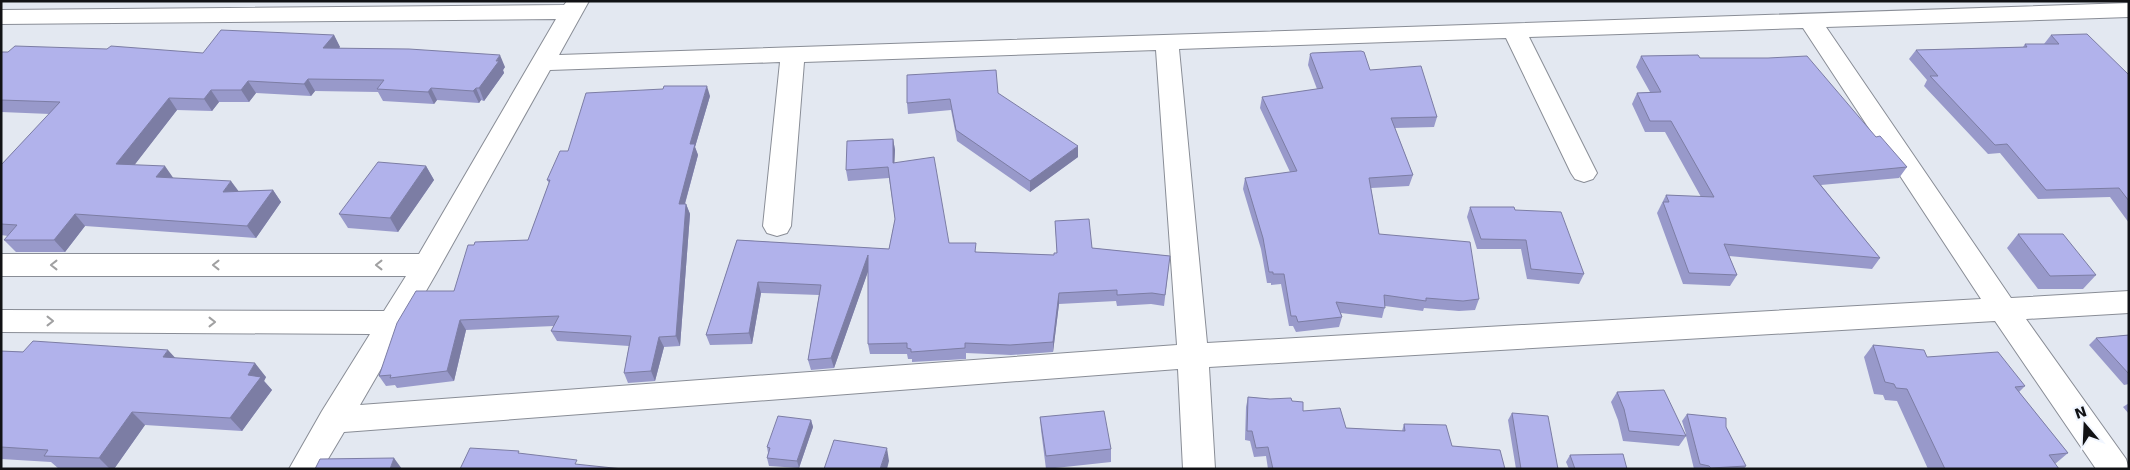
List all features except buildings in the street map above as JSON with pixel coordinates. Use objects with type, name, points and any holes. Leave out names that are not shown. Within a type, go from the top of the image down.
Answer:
[{"type":"street","points":[[1,17],[575,7]]},
{"type":"street","points":[[305,469],[427,265],[575,7]]},
{"type":"street","points":[[542,64],[1810,21],[2124,16]]},
{"type":"street","points":[[1810,21],[2003,309],[2114,469]]},
{"type":"street","points":[[1514,30],[1584,173]]},
{"type":"street","points":[[1167,42],[1193,356],[1199,469]]},
{"type":"street","points":[[777,226],[793,55]]},
{"type":"street","points":[[1,265],[427,265]]},
{"type":"street","points":[[333,420],[1193,356],[2129,302]]},
{"type":"street","points":[[1,321],[393,323]]}]
